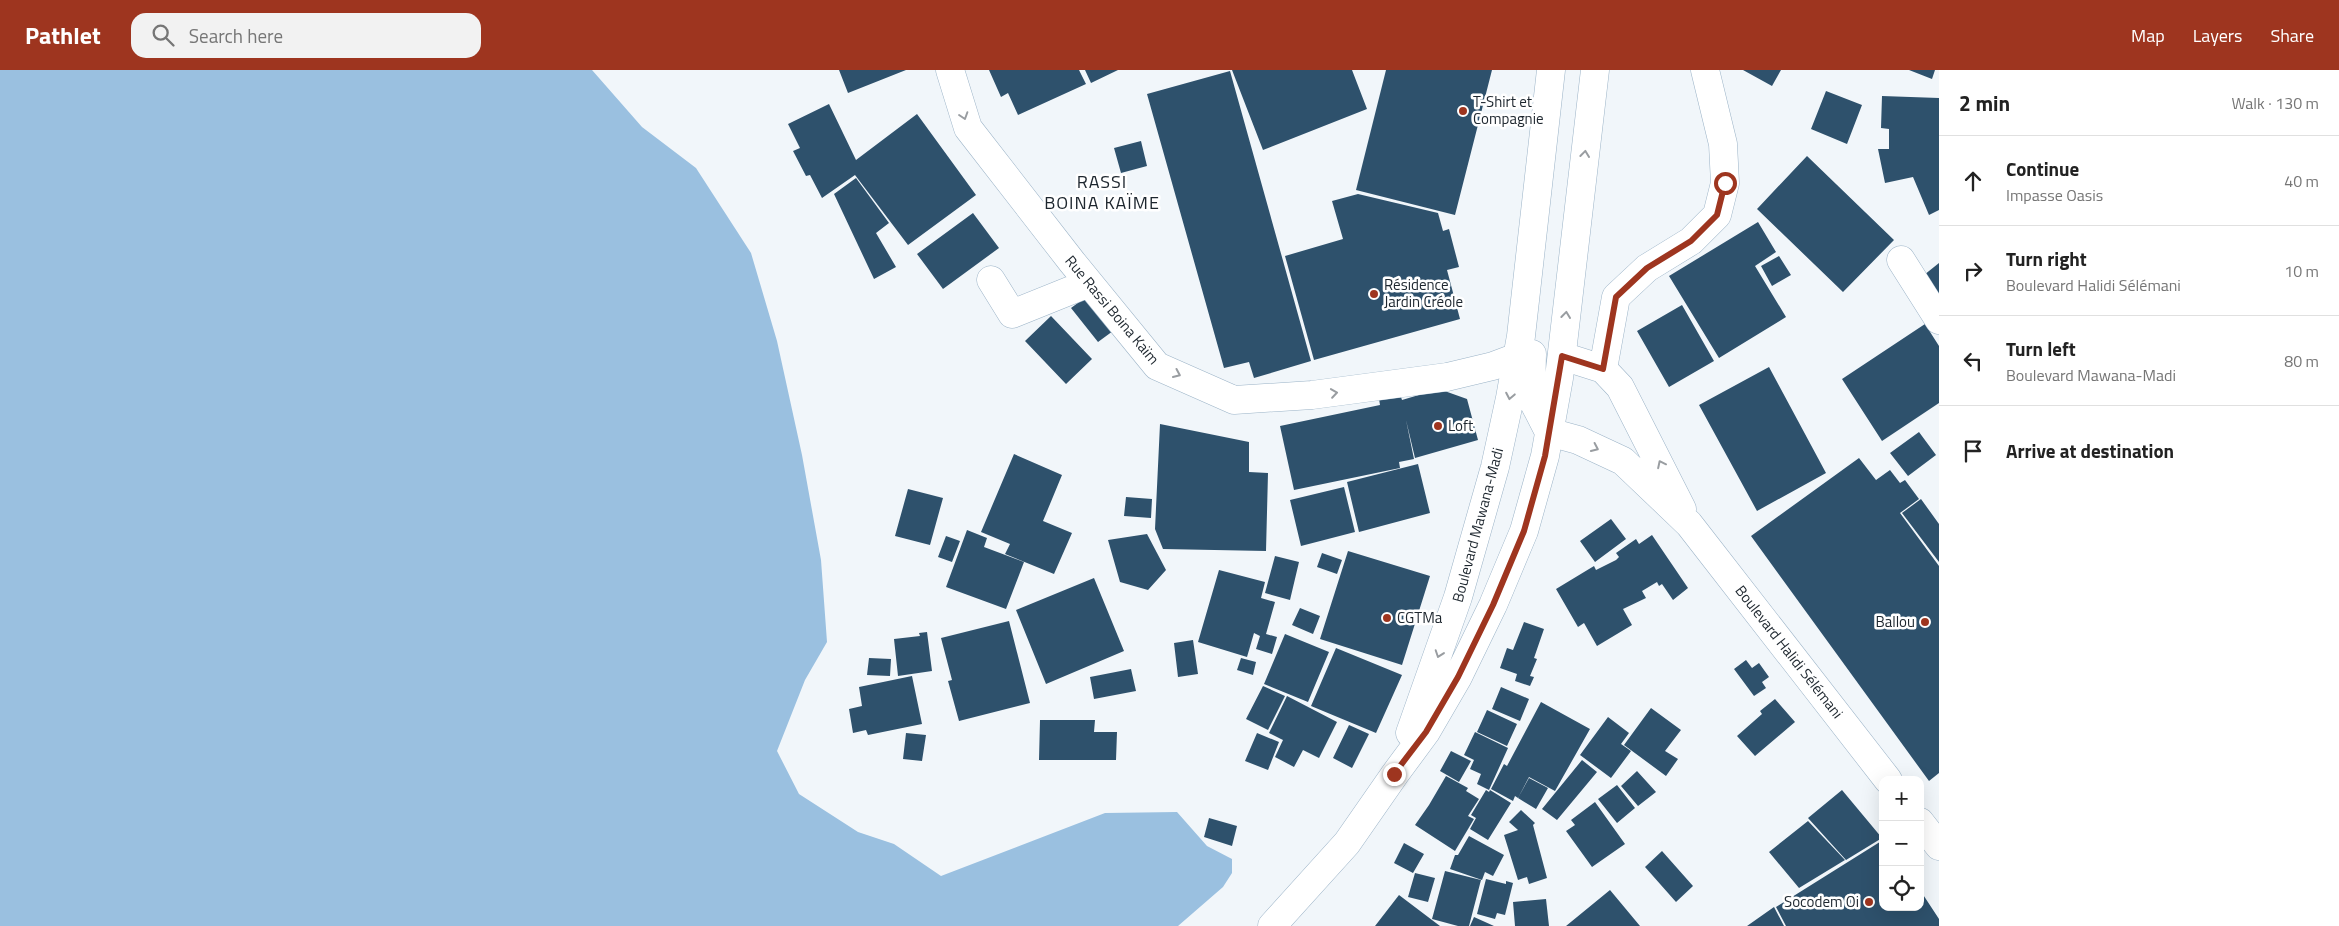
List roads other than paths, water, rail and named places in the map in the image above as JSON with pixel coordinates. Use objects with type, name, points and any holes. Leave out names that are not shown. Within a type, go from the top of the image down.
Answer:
[{"type":"main road","name":"Rue Rassi Boina Kaïm","points":[[950,70],[968,128],[1089,283],[1157,366],[1234,400],[1312,395],[1447,377],[1524,356]]},
{"type":"main road","name":"Boulevard Mawana-Madi","points":[[1549,432],[1531,398],[1524,356],[1551,70]]},
{"type":"main road","name":"Boulevard Mawana-Madi","points":[[1394,774],[1430,682],[1458,597],[1524,356],[1564,89],[1560,70]]},
{"type":"main road","name":"Boulevard Mawana-Madi","points":[[1272,926],[1347,843],[1394,774],[1426,732],[1458,677],[1493,605],[1524,531],[1545,456],[1562,356],[1595,70]]},
{"type":"main road","points":[[1603,369],[1616,297],[1647,268],[1691,241],[1717,215],[1725,183],[1723,144],[1705,70]]},
{"type":"main road","points":[[1901,260],[1939,320]]},
{"type":"main road","points":[[991,280],[1012,314],[1089,283]]},
{"type":"main road","points":[[1524,356],[1562,356]]},
{"type":"main road","name":"Boulevard Halidi Sélémani","points":[[1562,356],[1603,369],[1620,387],[1656,455],[1689,524]]},
{"type":"main road","name":"Boulevard Halidi Sélémani","points":[[1549,432],[1578,440],[1623,461],[1689,524],[1885,776]]},
{"type":"main road","points":[[1924,827],[1939,846]]},
{"type":"water","points":[[0,70],[592,70],[642,127],[696,168],[751,253],[777,341],[802,455],[821,560],[827,642],[805,680],[777,751],[799,794],[858,832],[894,844],[941,876],[1105,813],[1177,812],[1207,846],[1232,859],[1232,873],[1223,887],[1178,926],[0,926]]},
{"type":"place","name":"T-Shirt et Compagnie","points":[[1463,111]]},
{"type":"place","name":"Résidence Jardin Créole","points":[[1374,294]]},
{"type":"place","name":"Loft","points":[[1438,426]]},
{"type":"place","name":"CGTMa","points":[[1387,618]]},
{"type":"place","name":"Ballou","points":[[1925,622]]},
{"type":"place","name":"Socodem Oi","points":[[1869,902]]},
{"type":"district","name":"RASSI BOINA KAÏME","points":[[1102,192]]}]
